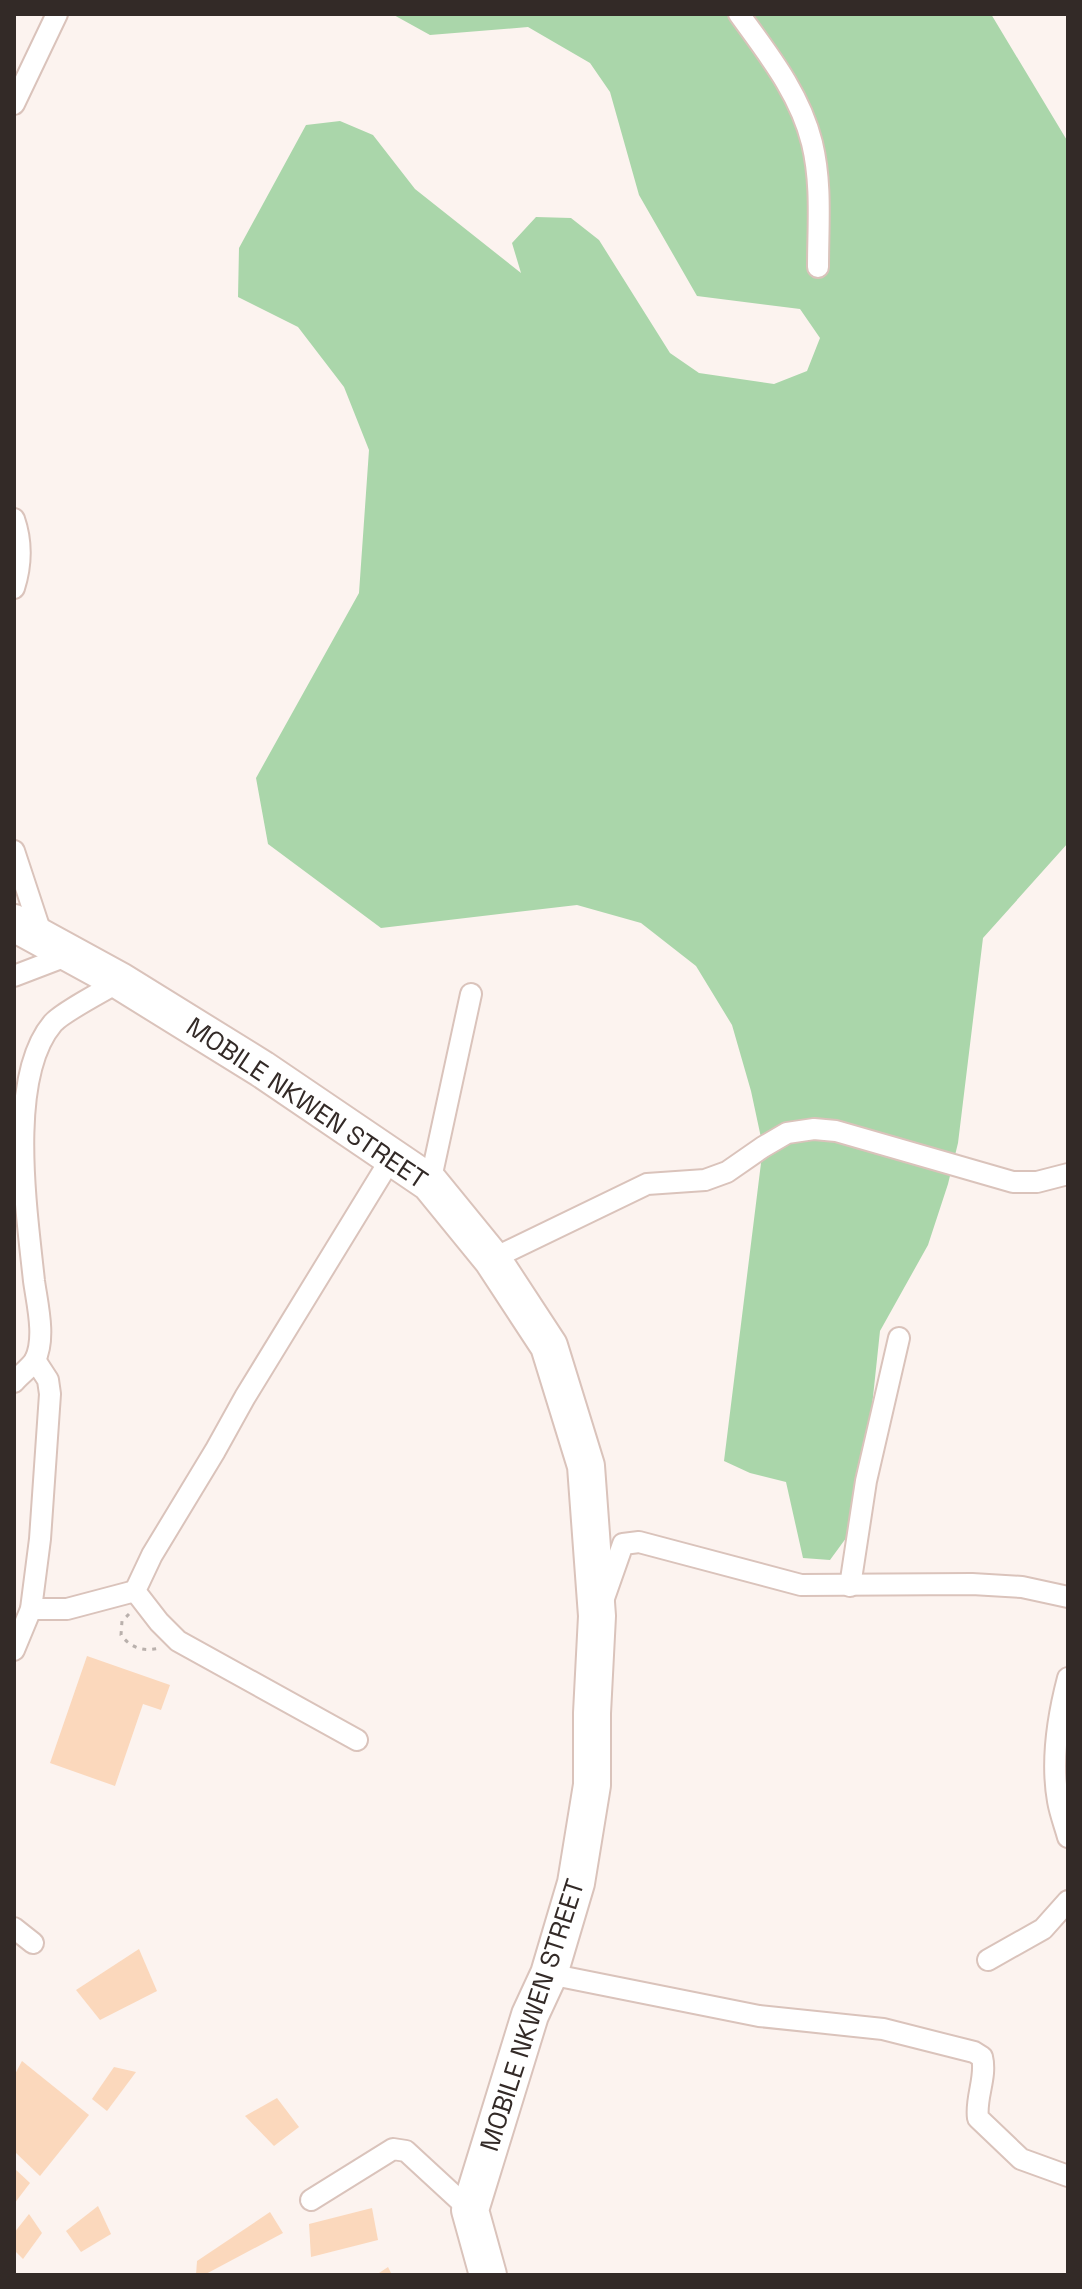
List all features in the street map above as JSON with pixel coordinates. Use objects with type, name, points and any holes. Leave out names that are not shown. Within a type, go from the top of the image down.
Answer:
[{"type":"highway","name":"MOBILE NKWEN STREET","points":[[42,938],[120,981],[262,1069],[430,1183],[492,1259],[549,1346],[586,1466],[597,1616],[592,1785],[576,1883],[549,1974],[530,2015],[470,2210]]},
{"type":"highway","points":[[470,2210],[488,2275]]},
{"type":"street","points":[[14,104],[57,14]]},
{"type":"street","points":[[739,14],[779,69],[798,105],[812,143],[819,185],[818,267]]},
{"type":"street","points":[[14,519],[19,532],[20,570],[14,588]]},
{"type":"street","points":[[14,851],[42,938],[14,976]]},
{"type":"street","points":[[14,1382],[35,1360],[39,1338],[39,1317],[20,1218],[27,1083],[37,1050],[53,1022],[120,981]]},
{"type":"street","points":[[430,1183],[471,994]]},
{"type":"street","points":[[492,1259],[647,1184],[705,1180],[727,1172],[787,1133],[814,1129],[866,1138],[1013,1182],[1037,1182],[1068,1174]]},
{"type":"street","points":[[139,1595],[152,1555],[392,1157]]},
{"type":"street","points":[[850,1586],[866,1481],[899,1338]]},
{"type":"street","points":[[14,1650],[31,1609],[40,1539],[50,1394],[48,1380],[35,1360]]},
{"type":"street","points":[[597,1616],[623,1544],[639,1542],[801,1585],[984,1585],[1022,1587],[1068,1597]]},
{"type":"street","points":[[31,1609],[67,1609],[139,1595]]},
{"type":"street","points":[[139,1595],[178,1641],[357,1740]]},
{"type":"street","points":[[1068,1678],[1060,1708],[1056,1746],[1057,1801],[1068,1837]]},
{"type":"street","points":[[988,1960],[1043,1929],[1068,1901]]},
{"type":"street","points":[[14,1928],[33,1943]]},
{"type":"street","points":[[549,1974],[759,2016],[883,2029],[974,2052],[982,2057],[984,2067],[978,2118],[1021,2159],[1068,2176]]},
{"type":"street","points":[[311,2200],[393,2149],[406,2151],[470,2210]]},
{"type":"path","points":[[139,1595],[122,1621],[121,1635],[128,1644],[144,1650],[178,1641]]},
{"type":"green space","points":[[392,14],[991,14],[1068,142],[1068,843],[983,938],[958,1143],[948,1184],[928,1245],[880,1331],[860,1519],[830,1560],[803,1558],[786,1482],[750,1473],[724,1461],[763,1147],[732,1025],[696,966],[641,923],[577,905],[381,928],[268,844],[256,778],[359,593],[369,450],[344,387],[298,327],[238,297],[239,248],[306,125],[340,121],[373,135],[415,189],[521,273],[512,243],[536,217],[571,218],[599,240],[670,353],[699,373],[774,384],[807,371],[820,338],[800,309],[697,296],[639,195],[610,92],[590,63],[528,27],[430,35]]},
{"type":"building","points":[[87,1656],[170,1685],[161,1710],[143,1704],[115,1786],[50,1763]]},
{"type":"building","points":[[139,1949],[157,1991],[100,2020],[76,1990]]},
{"type":"building","points":[[22,2061],[89,2115],[40,2176],[14,2151],[14,2076]]},
{"type":"building","points":[[114,2067],[136,2072],[107,2111],[92,2099]]},
{"type":"building","points":[[277,2098],[299,2127],[274,2146],[245,2116]]},
{"type":"building","points":[[14,2168],[30,2183],[14,2204]]},
{"type":"building","points":[[98,2206],[111,2234],[81,2252],[66,2231]]},
{"type":"building","points":[[372,2208],[378,2240],[311,2257],[309,2224]]},
{"type":"building","points":[[270,2212],[283,2233],[204,2275],[196,2275],[197,2261]]},
{"type":"building","points":[[29,2214],[42,2233],[23,2259],[14,2250],[14,2233]]},
{"type":"building","points":[[388,2267],[392,2275],[376,2275]]}]
